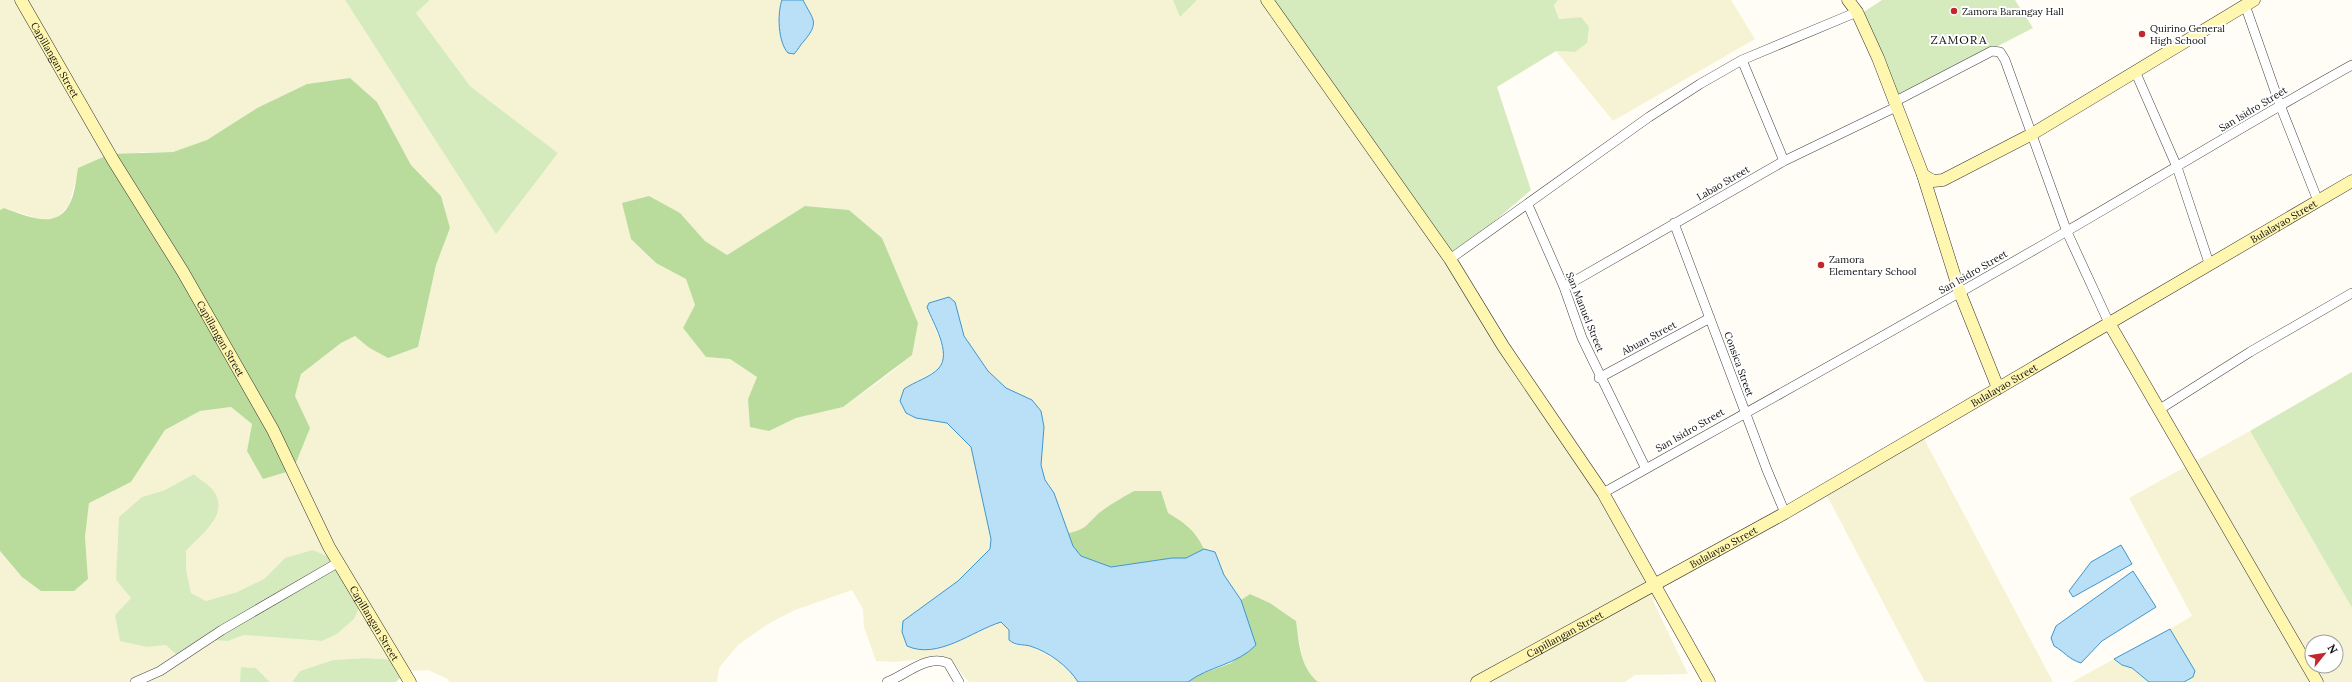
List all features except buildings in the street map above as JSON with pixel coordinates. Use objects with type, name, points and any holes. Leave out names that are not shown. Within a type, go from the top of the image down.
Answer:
[{"type":"street","name":"Capillangan Street","points":[[21,0],[113,160],[183,272],[273,430],[329,547],[410,682]]},
{"type":"street","points":[[1267,0],[1450,259],[1504,346],[1603,493],[1709,682]]},
{"type":"street","points":[[1848,0],[1857,12],[1923,175],[1960,293],[1998,388]]},
{"type":"street","points":[[1923,175],[1933,181],[1943,180],[2032,134],[2250,3],[2280,105],[2318,201]]},
{"type":"street","points":[[1450,259],[1528,205],[1649,117],[1742,60],[1857,12]]},
{"type":"street","name":"Labao Street","points":[[1564,287],[1784,161],[1895,104],[1992,51],[1997,51],[2005,60],[2032,134]]},
{"type":"street","points":[[1742,60],[1784,161]]},
{"type":"street","name":"San Isidro Street","points":[[1603,493],[2067,232],[2280,105],[2352,65]]},
{"type":"street","points":[[2136,71],[2177,167],[2209,263]]},
{"type":"street","points":[[2032,134],[2067,232],[2109,323],[2317,682]]},
{"type":"street","name":"Bulalayao Street","points":[[1654,586],[1785,513],[2209,263],[2352,181]]},
{"type":"street","name":"San Manuel Street","points":[[1528,205],[1564,287],[1582,338],[1646,469]]},
{"type":"street","name":"Consica Street","points":[[1674,223],[1745,412],[1785,513]]},
{"type":"street","points":[[2160,409],[2250,352],[2352,293]]},
{"type":"street","name":"Abuan Street","points":[[1600,377],[1710,318]]},
{"type":"street","points":[[135,682],[160,671],[222,630],[339,562]]},
{"type":"street","name":"Capillangan Street","points":[[1477,682],[1654,586]]},
{"type":"street","points":[[886,682],[915,667],[938,660],[948,664],[959,682]]},
{"type":"shaded area","points":[[0,0],[345,0],[496,233],[558,153],[470,86],[416,13],[430,0],[782,0],[781,40],[799,48],[815,26],[803,0],[1173,0],[1180,15],[1196,0],[1269,0],[1603,493],[1654,586],[1654,603],[1688,674],[1635,675],[1625,682],[1318,682],[1309,674],[1303,660],[1295,620],[1270,603],[1250,594],[1241,600],[1224,575],[1215,552],[1204,549],[1198,537],[1187,525],[1168,514],[1161,491],[1099,514],[1091,524],[1078,531],[1068,533],[1054,493],[1045,480],[1041,465],[1044,427],[1020,394],[1006,388],[988,371],[964,336],[955,302],[927,307],[944,353],[943,361],[938,369],[911,385],[916,418],[947,423],[971,447],[991,538],[990,549],[958,581],[903,621],[928,650],[939,648],[1001,622],[1009,630],[1009,640],[1015,645],[1030,646],[1060,662],[1073,674],[1078,682],[969,682],[948,657],[892,662],[876,661],[864,627],[863,609],[852,590],[795,610],[768,624],[738,645],[719,668],[717,682],[449,682],[448,679],[428,670],[410,671],[397,660],[366,658],[333,660],[300,671],[292,682],[270,682],[256,668],[242,667],[240,682],[0,682],[0,551],[22,577],[88,579],[85,537],[89,502],[131,482],[165,430],[200,411],[231,407],[252,424],[247,451],[310,428],[295,396],[301,374],[341,343],[355,336],[368,347],[418,347],[436,265],[450,228],[441,196],[411,165],[377,102],[350,78],[307,84],[257,108],[208,140],[173,152],[141,152],[79,168],[69,205],[57,218],[42,220],[5,208],[0,210]],"holes":[[[805,206],[849,210],[882,238],[918,323],[899,366],[874,385],[843,407],[796,418],[769,431],[748,399],[757,377],[730,359],[706,357],[683,328],[695,305],[686,279],[680,213],[705,241],[727,255]],[[194,474],[214,522],[186,551],[186,569],[191,593],[206,601],[237,592],[264,579],[285,558],[362,601],[354,619],[337,634],[322,641],[244,635],[228,641],[207,640],[147,647],[115,615],[131,598],[116,580],[118,558],[142,497],[165,490]]]},
{"type":"shaded area","points":[[1558,0],[1731,0],[1755,39],[1613,121],[1556,51],[1575,52],[1581,17],[1559,19],[1554,4]]},
{"type":"shaded area","points":[[2250,431],[2352,608],[2352,682],[2184,682],[2193,677],[2195,671],[2170,629],[2192,616],[2129,498]]},
{"type":"shaded area","points":[[1921,433],[2053,682],[1925,682],[1824,490]]},
{"type":"shaded area","points":[[2114,659],[2122,665],[2132,668],[2149,682],[2072,682]]},
{"type":"green space","points":[[345,0],[430,0],[416,13],[470,86],[558,153],[496,234]]},
{"type":"green space","points":[[1173,0],[1197,0],[1180,17]]},
{"type":"green space","points":[[1267,0],[1558,0],[1554,5],[1559,19],[1581,17],[1589,27],[1587,43],[1575,52],[1556,51],[1497,87],[1531,190],[1450,259]]},
{"type":"green space","points":[[1882,0],[2015,0],[2033,28],[1895,99],[1856,17]]},
{"type":"green space","points":[[350,78],[377,102],[411,165],[441,196],[450,228],[436,265],[418,347],[388,358],[368,347],[355,336],[341,343],[301,374],[295,396],[310,428],[293,470],[263,479],[247,451],[252,424],[231,407],[200,411],[165,430],[131,482],[89,503],[85,537],[88,579],[74,591],[41,591],[22,577],[0,551],[0,210],[4,208],[39,219],[56,217],[63,213],[73,197],[78,168],[110,154],[173,152],[207,140],[257,108],[307,84]]},
{"type":"green space","points":[[649,196],[680,213],[705,241],[727,255],[805,206],[849,210],[882,238],[918,323],[912,355],[843,407],[796,418],[769,431],[750,427],[748,399],[757,377],[730,359],[706,357],[683,328],[695,305],[686,279],[656,263],[631,239],[622,203]]},
{"type":"green space","points":[[2352,372],[2352,608],[2250,431]]},
{"type":"green space","points":[[194,474],[213,490],[218,499],[218,508],[212,524],[186,551],[186,569],[191,593],[206,601],[237,592],[264,579],[285,558],[313,550],[339,562],[362,601],[354,619],[337,634],[322,641],[244,635],[228,641],[207,640],[180,658],[166,645],[147,647],[120,641],[115,615],[131,598],[116,580],[119,517],[142,497],[165,490]]},
{"type":"green space","points":[[1134,491],[1161,491],[1168,513],[1180,520],[1194,532],[1204,549],[1186,558],[1172,558],[1110,567],[1081,556],[1073,546],[1068,533],[1083,528],[1103,510]]},
{"type":"green space","points":[[1250,594],[1270,603],[1296,621],[1301,654],[1307,669],[1318,682],[1188,682],[1196,676],[1231,663],[1256,645],[1241,600]]},
{"type":"green space","points":[[366,658],[397,660],[405,674],[396,682],[292,682],[300,671],[333,660]]},
{"type":"green space","points":[[241,667],[256,668],[270,682],[240,682]]},
{"type":"water","points":[[782,0],[803,0],[813,21],[812,29],[809,35],[794,54],[788,53],[780,35],[779,13]]},
{"type":"water","points":[[949,297],[955,302],[964,336],[988,371],[1006,388],[1032,400],[1041,411],[1044,427],[1041,465],[1045,480],[1054,493],[1073,546],[1081,556],[1111,567],[1172,558],[1186,558],[1204,549],[1215,552],[1224,575],[1241,600],[1256,645],[1248,652],[1232,661],[1205,672],[1188,682],[1078,682],[1069,670],[1051,656],[1030,646],[1017,644],[1009,640],[1009,630],[1001,622],[943,647],[919,649],[907,646],[902,632],[903,621],[958,581],[990,549],[991,539],[971,447],[947,423],[916,418],[906,413],[900,401],[904,389],[932,374],[939,368],[942,362],[943,354],[940,338],[927,307],[929,303]]},
{"type":"water","points":[[2121,545],[2132,564],[2073,597],[2069,591],[2091,562]]},
{"type":"water","points":[[2133,571],[2156,607],[2102,641],[2081,663],[2073,660],[2054,646],[2051,638],[2056,626]]},
{"type":"water","points":[[2170,629],[2195,671],[2193,677],[2184,682],[2149,682],[2132,668],[2122,665],[2114,659]]},
{"type":"place","name":"Zamora Barangay Hall","points":[[1954,11]]},
{"type":"place","name":"Quirino General High School","points":[[2142,34]]},
{"type":"place","name":"Zamora Elementary School","points":[[1821,265]]},
{"type":"district","name":"ZAMORA","points":[[1959,39]]}]
